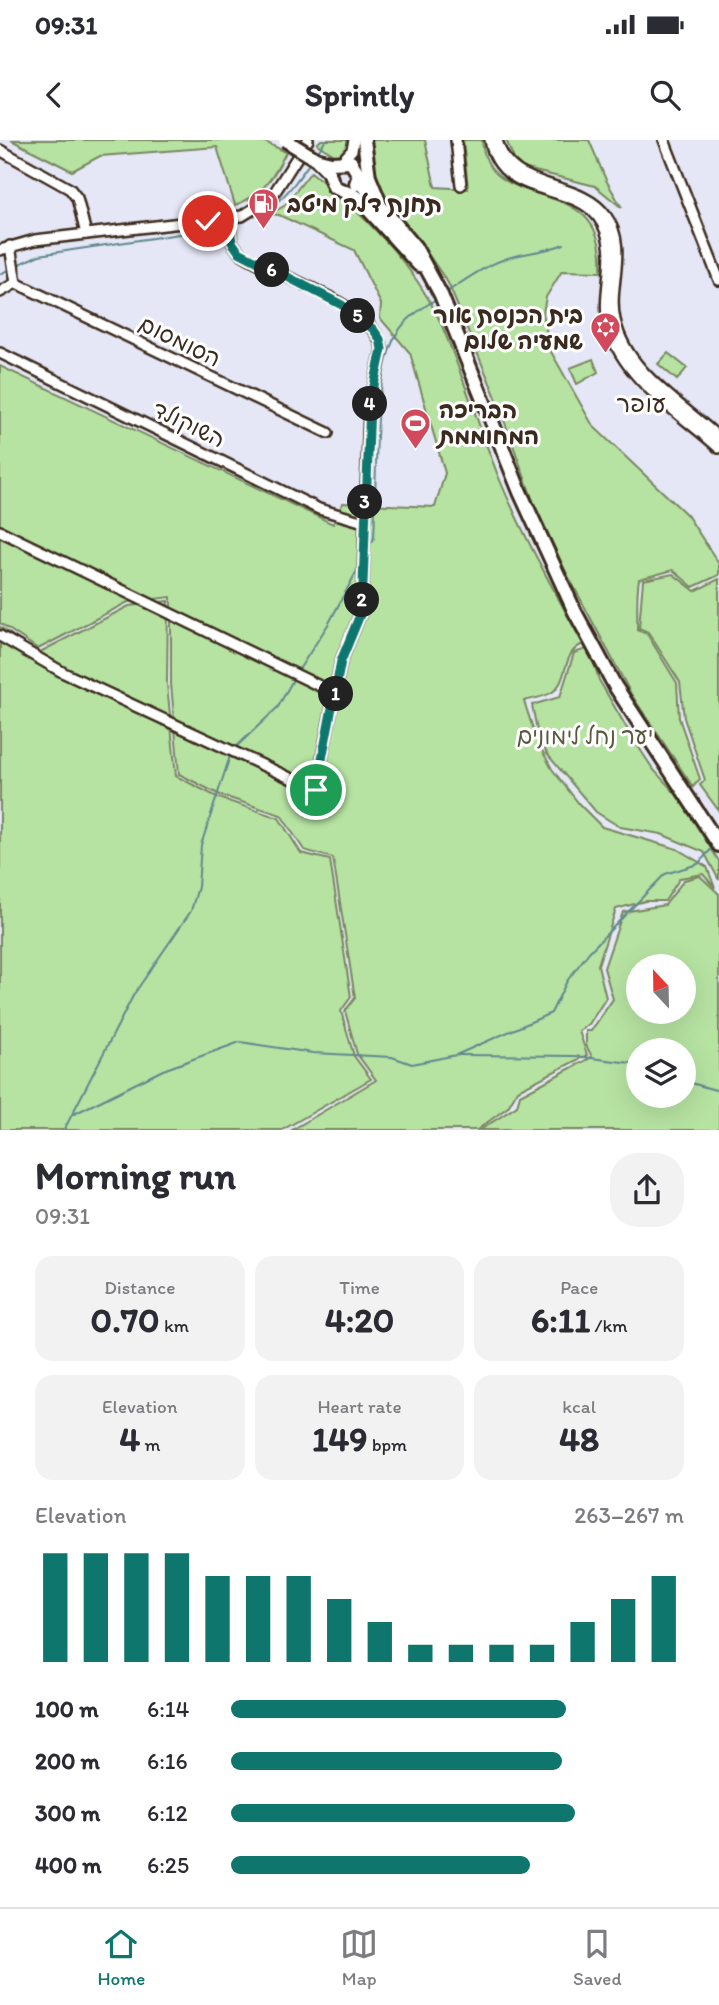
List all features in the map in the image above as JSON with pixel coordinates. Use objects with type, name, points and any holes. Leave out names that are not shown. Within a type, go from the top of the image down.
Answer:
[{"type":"highway","points":[[285,140],[316,159],[329,174],[334,187],[357,197],[430,275]]},
{"type":"highway","points":[[362,140],[370,181],[383,209]]},
{"type":"highway","points":[[316,159],[351,162],[383,209],[415,247],[456,326],[520,492],[575,612],[621,695],[719,845]]},
{"type":"highway","points":[[329,174],[339,161]]},
{"type":"highway","points":[[344,190],[353,187],[358,175]]},
{"type":"street","points":[[339,161],[352,150],[354,140]]},
{"type":"street","points":[[358,175],[362,140]]},
{"type":"street","points":[[456,140],[461,185]]},
{"type":"street","points":[[490,140],[500,163],[514,176],[539,190],[579,202],[601,221],[610,253],[606,313],[616,345],[640,379],[719,448]]},
{"type":"street","points":[[497,140],[506,159],[518,170],[541,183],[583,196],[607,217],[617,244],[613,312],[622,342],[645,374],[719,438]]},
{"type":"street","points":[[664,140],[719,280]]},
{"type":"street","points":[[0,250],[10,246],[86,234],[228,218],[251,212],[271,198],[308,142]]},
{"type":"street","points":[[0,151],[70,189],[77,198],[86,234]]},
{"type":"street","points":[[228,218],[232,242],[239,252],[342,305],[373,329],[380,339],[382,349],[370,404],[362,610],[341,661],[337,694],[313,804]]},
{"type":"street","points":[[0,292],[16,283],[10,246]]},
{"type":"street","name":"הסומסום","points":[[16,283],[328,433]]},
{"type":"street","name":"השוקולד","points":[[0,353],[319,509],[364,522]]},
{"type":"street","points":[[0,531],[337,694]]},
{"type":"street","points":[[0,636],[64,673],[316,790]]},
{"type":"green space","points":[[11,140],[261,140],[286,152],[277,170],[260,191],[235,205],[217,147],[100,156],[72,171]]},
{"type":"green space","points":[[321,140],[349,140],[348,150],[339,158],[317,144]]},
{"type":"green space","points":[[369,140],[425,140],[435,187],[468,189],[463,140],[482,140],[489,164],[504,179],[568,205],[586,218],[598,239],[601,272],[562,271],[546,297],[543,313],[550,350],[593,426],[687,515],[719,564],[719,575],[693,587],[673,570],[639,579],[638,585],[637,630],[647,634],[677,683],[679,718],[700,779],[693,787],[631,694],[565,570],[535,506],[495,395],[448,283],[417,238],[372,187]]},
{"type":"green space","points":[[506,140],[589,140],[606,180],[622,208],[595,186],[523,168],[514,159]]},
{"type":"green space","points":[[311,172],[383,238],[428,297],[462,376],[506,495],[583,644],[571,654],[557,688],[551,693],[524,701],[537,741],[552,769],[580,805],[602,827],[677,849],[707,867],[715,888],[703,874],[680,878],[665,901],[645,901],[616,909],[598,965],[606,998],[589,1024],[579,1031],[587,1055],[518,1090],[508,1107],[477,1130],[292,1130],[376,1080],[357,1054],[345,1011],[355,998],[333,858],[304,850],[281,815],[220,795],[179,774],[171,684],[171,597],[128,602],[38,649],[0,623],[0,366],[333,524],[343,503],[435,507],[445,473],[410,353],[380,318],[381,304],[354,250],[279,215],[270,214],[284,206]]},
{"type":"green space","points":[[668,353],[687,368],[677,380],[658,364]]},
{"type":"green space","points":[[593,359],[598,372],[577,384],[570,368]]},
{"type":"green space","name":"יער נחל לימונים","points":[[673,574],[695,591],[719,579],[719,811],[700,785],[705,780],[684,718],[680,682],[648,632],[639,628],[643,580]]},
{"type":"green space","points":[[168,601],[167,684],[176,776],[219,798],[279,818],[301,853],[330,860],[351,997],[341,1011],[354,1056],[371,1079],[282,1130],[0,1130],[0,627],[38,653],[129,606]]},
{"type":"green space","name":"יער נחל לימונים","points":[[586,649],[591,653],[599,680],[632,737],[653,769],[676,794],[719,861],[719,880],[704,852],[661,834],[620,827],[596,812],[547,754],[537,730],[532,705],[560,697],[574,653]]},
{"type":"green space","points":[[700,876],[719,894],[719,1130],[480,1130],[517,1106],[520,1095],[592,1057],[586,1045],[586,1031],[591,1031],[613,999],[604,968],[623,912],[665,905],[684,880]]},
{"type":"waterway","points":[[317,153],[326,140]]},
{"type":"waterway","points":[[234,224],[271,207],[294,184],[311,161]]},
{"type":"waterway","points":[[15,266],[39,255],[226,227]]},
{"type":"waterway","points":[[447,292],[497,262],[564,244]]},
{"type":"waterway","points":[[0,274],[10,269]]},
{"type":"waterway","points":[[367,550],[374,538],[379,404],[388,354],[404,324],[436,299]]},
{"type":"waterway","points":[[298,671],[329,623],[360,565]]},
{"type":"waterway","points":[[234,749],[278,707],[295,676]]},
{"type":"waterway","points":[[64,1130],[134,994],[191,911],[198,887],[201,845],[231,753]]},
{"type":"waterway","points":[[74,1114],[163,1070],[240,1042],[313,1053],[392,1057],[412,1064],[456,1055],[551,1013],[567,981],[589,952],[665,874],[698,864],[714,846]]},
{"type":"waterway","points":[[458,1055],[575,1056],[626,1062]]},
{"type":"waterway","points":[[696,1084],[719,1091]]},
{"type":"place","name":"תחנת דלק מיטב","points":[[264,231]]},
{"type":"place","name":"בית הכנסת אור שמעיה שלום","points":[[606,355]]},
{"type":"place","name":"הבריכה המחוממת","points":[[416,450]]},
{"type":"district","name":"עופר","points":[[641,403]]},
{"type":"route","points":[[208,221],[228,218],[232,242],[239,252],[356,314],[373,329],[380,339],[382,349],[370,404],[362,610],[341,661],[335,704],[316,790]]}]
